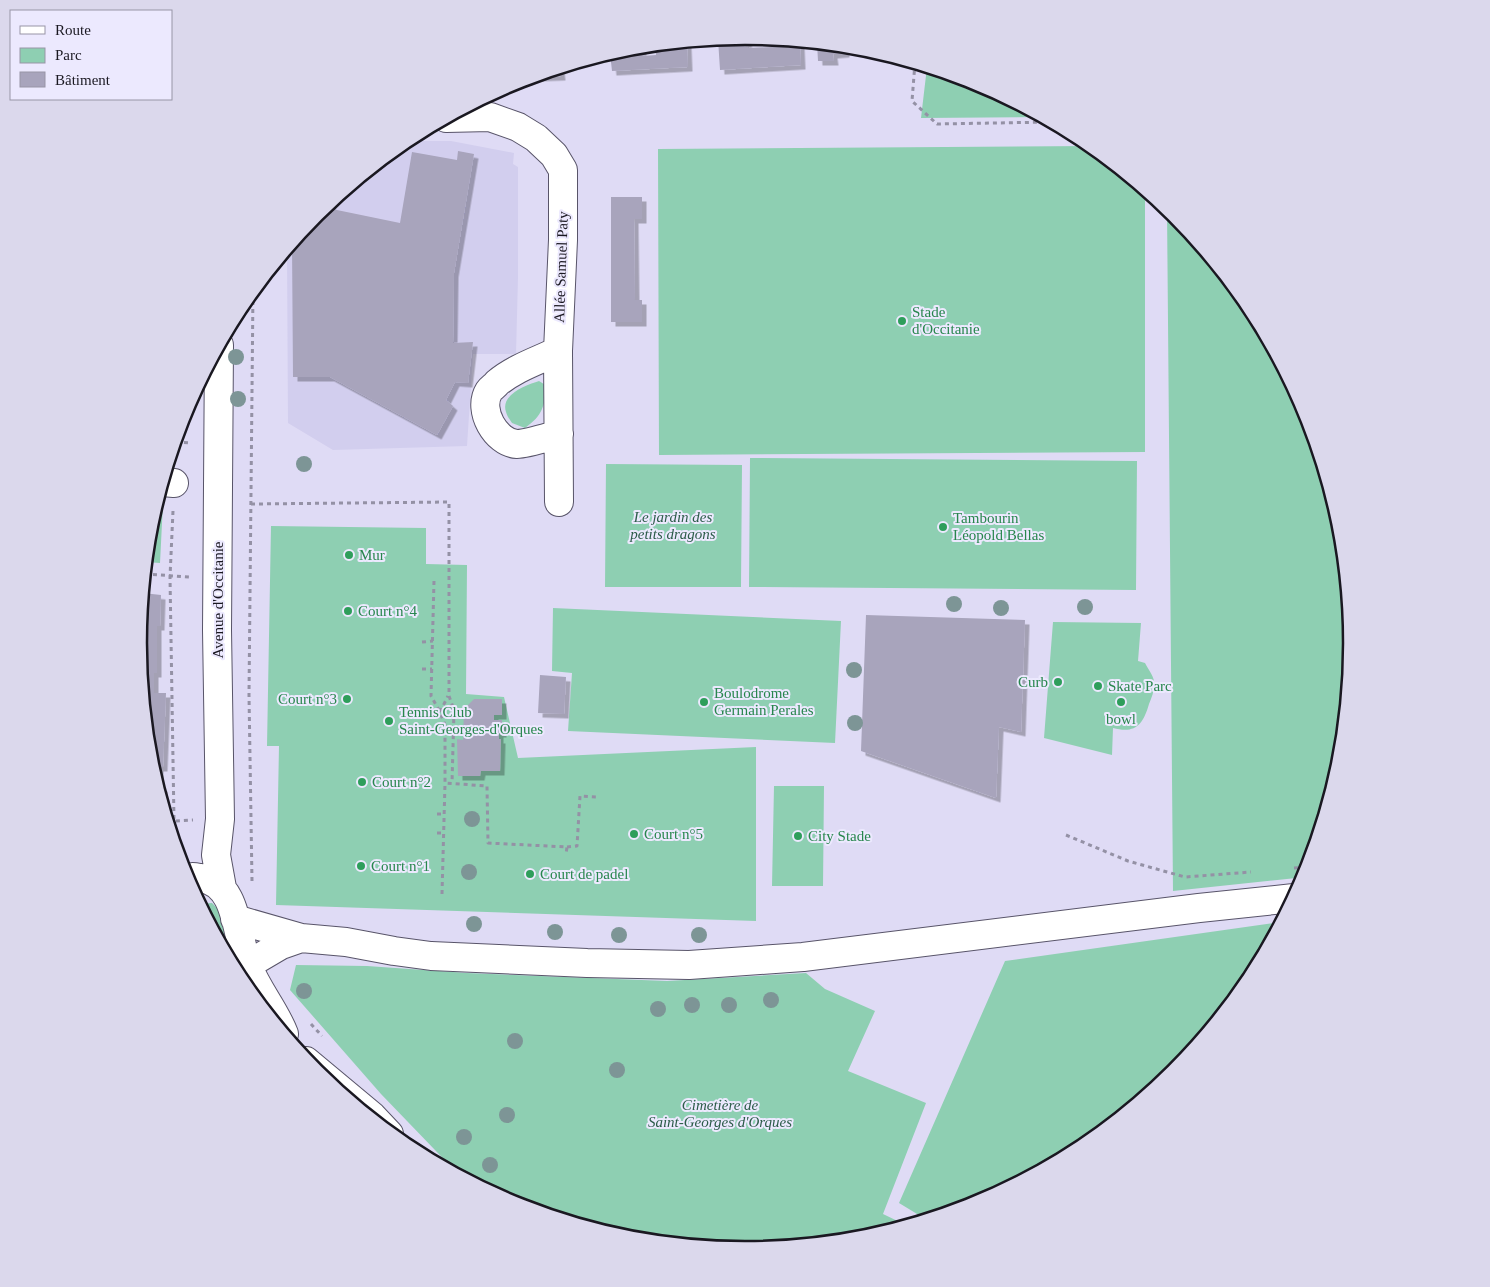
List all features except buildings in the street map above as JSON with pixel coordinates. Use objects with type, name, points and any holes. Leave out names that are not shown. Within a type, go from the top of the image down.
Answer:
[{"type":"street","name":"Allée Samuel Paty","points":[[460,118],[490,117],[518,127],[536,138],[554,154],[563,170],[563,240],[558,351],[559,502]]},
{"type":"street","points":[[558,351],[522,366],[504,378],[488,392],[485,409],[493,428],[503,439],[517,444],[559,434]]},
{"type":"street","name":"Avenue d'Occitanie","points":[[219,359],[217,630],[220,819],[216,855],[222,888],[232,903],[247,965],[271,1009]]},
{"type":"street","points":[[193,874],[216,855]]},
{"type":"street","points":[[194,878],[208,879],[222,888]]},
{"type":"street","points":[[235,919],[301,938],[346,942],[431,956],[587,963],[689,965],[822,955],[1286,899]]},
{"type":"street","points":[[247,965],[281,945],[301,938]]},
{"type":"path","points":[[914,69],[912,101],[937,124],[1039,122]]},
{"type":"path","points":[[252,889],[249,695],[253,303]]},
{"type":"path","points":[[168,485],[174,821],[251,818]]},
{"type":"path","points":[[251,504],[449,502],[449,696],[454,710],[452,783]]},
{"type":"path","points":[[434,581],[431,696],[445,725],[442,894]]},
{"type":"path","points":[[422,642],[432,642]]},
{"type":"path","points":[[422,669],[432,669]]},
{"type":"path","points":[[440,712],[449,696]]},
{"type":"path","points":[[445,783],[487,786],[488,843],[577,846],[580,796],[597,797]]},
{"type":"path","points":[[437,814],[444,814]]},
{"type":"path","points":[[437,833],[444,833]]},
{"type":"path","points":[[1066,834],[1128,860],[1185,877],[1252,872]]},
{"type":"path","points":[[566,846],[566,854]]},
{"type":"path","points":[[1290,869],[1300,868]]},
{"type":"path","points":[[308,1020],[325,1039]]},
{"type":"shaded area","points":[[420,141],[451,141],[514,153],[513,164],[518,167],[516,354],[473,354],[467,446],[333,450],[288,423],[287,259],[295,249],[350,194]]},
{"type":"green space","points":[[926,74],[974,91],[1029,117],[921,118]]},
{"type":"green space","name":"Stade d'Occitanie","points":[[1078,146],[1145,199],[1145,452],[659,455],[658,149]]},
{"type":"green space","points":[[1167,219],[1220,279],[1243,311],[1282,379],[1298,414],[1312,451],[1332,527],[1342,604],[1344,644],[1338,722],[1332,760],[1312,836],[1296,878],[1173,891]]},
{"type":"green space","points":[[539,381],[547,386],[542,410],[539,415],[525,428],[512,423],[506,412],[507,400],[516,391]]},
{"type":"green space","name":"Tambourin Léopold Bellas","points":[[750,458],[1137,461],[1136,590],[749,587]]},
{"type":"green space","name":"Le jardin des petits dragons","points":[[606,464],[742,465],[741,587],[605,587]]},
{"type":"green space","points":[[163,507],[160,563],[152,562]]},
{"type":"green space","name":"Tennis Club Saint-Georges-d'Orques","points":[[271,526],[426,528],[426,564],[467,565],[466,694],[504,697],[518,758],[756,747],[756,921],[276,905],[279,746],[267,746]]},
{"type":"green space","name":"Boulodrome Germain Perales","points":[[553,608],[841,621],[835,743],[568,731],[572,673],[552,671]]},
{"type":"green space","name":"Skate Parc","points":[[1053,622],[1141,623],[1138,661],[1145,663],[1152,674],[1154,690],[1144,717],[1137,726],[1127,730],[1113,728],[1112,755],[1044,738]]},
{"type":"green space","name":"City Stade","points":[[774,786],[824,786],[823,886],[772,886]]},
{"type":"green space","points":[[206,903],[212,903],[222,913],[226,941],[208,908]]},
{"type":"green space","points":[[1274,923],[1243,976],[1220,1008],[1168,1067],[1140,1093],[1078,1141],[1044,1162],[974,1196],[920,1216],[899,1203],[1005,961]]},
{"type":"green space","name":"Cimetière de Saint-Georges d'Orques","points":[[296,965],[367,966],[467,973],[667,981],[806,973],[825,989],[875,1011],[848,1071],[926,1103],[883,1214],[900,1222],[823,1237],[784,1241],[706,1241],[667,1237],[590,1222],[516,1196],[447,1163],[381,1094],[290,990]]},
{"type":"place","name":"Stade d'Occitanie","points":[[902,321]]},
{"type":"place","name":"Tambourin Léopold Bellas","points":[[943,527]]},
{"type":"place","name":"Mur","points":[[349,555]]},
{"type":"place","name":"Court n°4","points":[[348,611]]},
{"type":"place","name":"Curb","points":[[1058,682]]},
{"type":"place","name":"Skate Parc","points":[[1098,686]]},
{"type":"place","name":"Court n°3","points":[[347,699]]},
{"type":"place","name":"Boulodrome Germain Perales","points":[[704,702]]},
{"type":"place","name":"bowl","points":[[1121,702]]},
{"type":"place","name":"Tennis Club Saint-Georges-d'Orques","points":[[389,721]]},
{"type":"place","name":"Court n°2","points":[[362,782]]},
{"type":"place","name":"Court n°5","points":[[634,834]]},
{"type":"place","name":"City Stade","points":[[798,836]]},
{"type":"place","name":"Court n°1","points":[[361,866]]},
{"type":"place","name":"Court de padel","points":[[530,874]]}]
